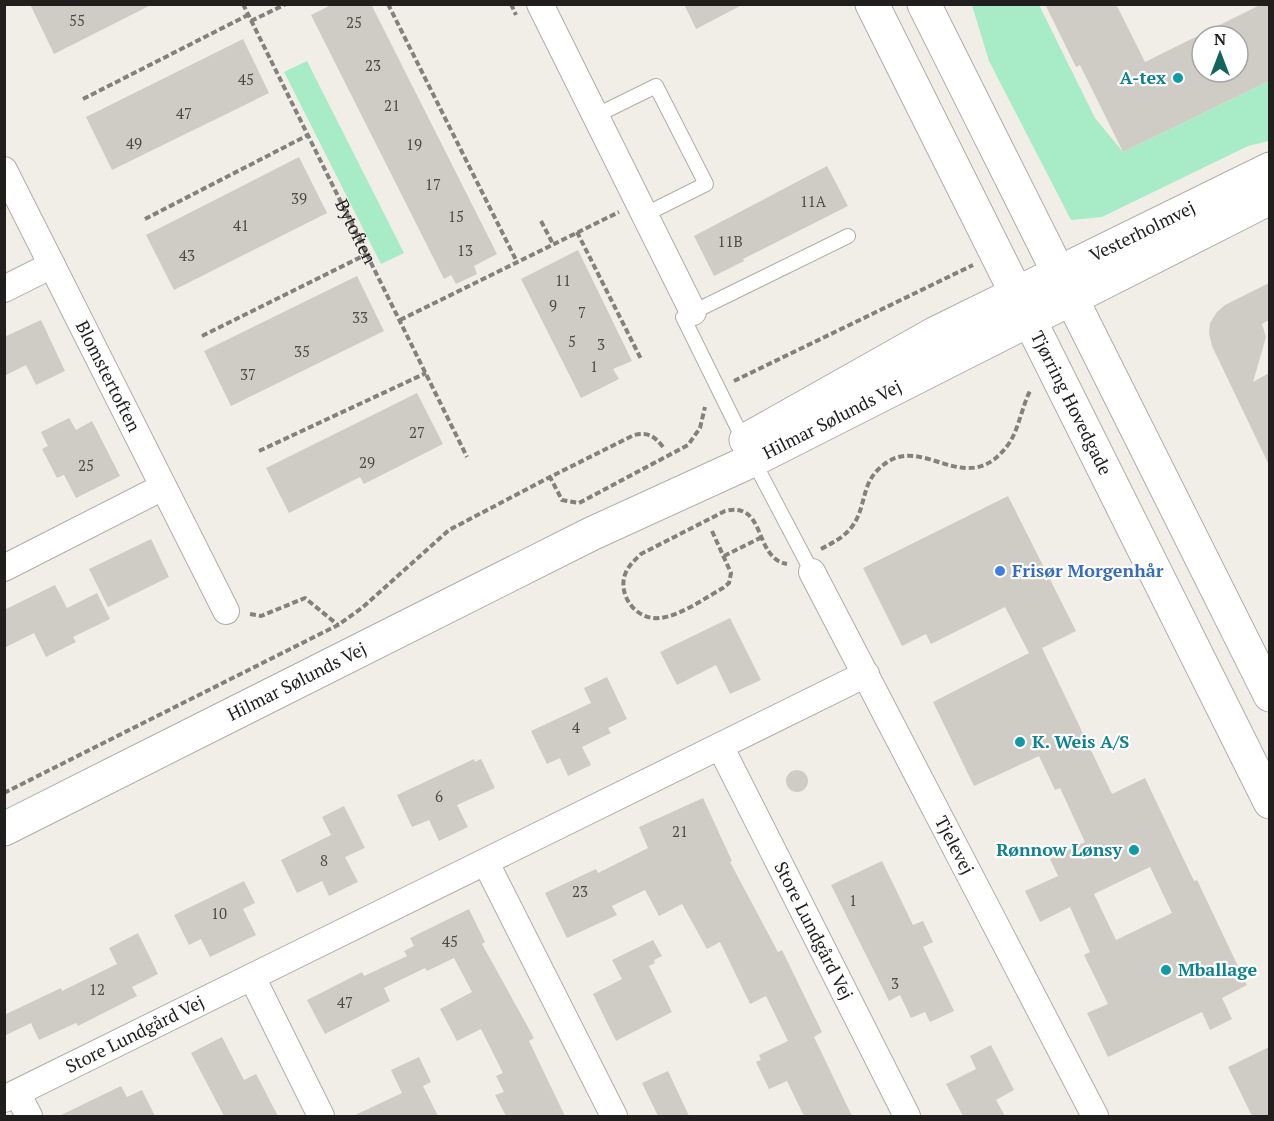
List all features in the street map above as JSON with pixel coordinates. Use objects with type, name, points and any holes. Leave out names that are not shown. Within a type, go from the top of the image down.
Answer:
[{"type":"street","points":[[540,4],[693,312]]},
{"type":"street","name":"Tjørring Hovedgade","points":[[872,4],[1269,802]]},
{"type":"street","points":[[924,4],[1269,695]]},
{"type":"street","name":"Vesterholmvej","points":[[1065,286],[1269,169]]},
{"type":"street","name":"Blomstertoften","points":[[4,170],[226,611]]},
{"type":"street","name":"Vesterholmvej","points":[[1023,306],[1269,198]]},
{"type":"street","points":[[4,289],[52,265]]},
{"type":"street","name":"Hilmar Sølunds Vej","points":[[4,829],[591,534],[749,451],[936,333],[1023,306]]},
{"type":"street","points":[[4,568],[163,487]]},
{"type":"street","name":"Tjelevej","points":[[812,572],[1095,1116]]},
{"type":"street","name":"Store Lundgård Vej","points":[[29,1116],[11,1096],[866,674]]},
{"type":"street","name":"Store Lundgård Vej","points":[[720,746],[907,1116]]},
{"type":"street","points":[[486,862],[614,1116]]},
{"type":"street","points":[[252,977],[321,1116]]},
{"type":"lane","points":[[595,116],[656,86],[706,184],[641,209]]},
{"type":"lane","points":[[812,572],[683,317],[848,237]]},
{"type":"path","name":"Bytoften","points":[[243,4],[467,457]]},
{"type":"path","points":[[251,21],[286,4]]},
{"type":"path","points":[[388,4],[517,262]]},
{"type":"path","points":[[83,99],[248,15]]},
{"type":"path","points":[[144,219],[308,135]]},
{"type":"path","points":[[400,320],[577,232],[641,209]]},
{"type":"path","points":[[542,221],[553,244]]},
{"type":"path","points":[[577,232],[641,358]]},
{"type":"path","points":[[202,336],[367,254]]},
{"type":"path","points":[[550,477],[562,500],[579,503],[688,445],[700,428],[705,413],[705,395],[974,265],[1000,262]]},
{"type":"path","points":[[259,451],[426,373]]},
{"type":"path","points":[[4,793],[338,625],[362,608],[449,530],[634,435],[645,433],[655,437],[663,447]]},
{"type":"path","points":[[724,556],[762,537]]},
{"type":"path","points":[[226,611],[261,616],[304,598],[338,625]]},
{"type":"green space","points":[[972,5],[1039,5],[1095,118],[1123,152],[1269,81],[1269,141],[1248,146],[1102,217],[1071,220],[989,61]]},
{"type":"green space","points":[[307,61],[404,253],[381,264],[284,72]]},
{"type":"building","points":[[30,4],[153,4],[54,54]]},
{"type":"building","points":[[333,4],[371,4],[497,254],[474,266],[477,274],[456,284],[451,275],[444,279],[311,15]]},
{"type":"building","points":[[684,4],[744,4],[696,29]]},
{"type":"building","name":"A-tex","points":[[1045,4],[1116,4],[1145,62],[1190,40],[1190,84],[1250,84],[1250,24],[1222,24],[1262,4],[1269,4],[1269,81],[1123,152],[1080,65],[1076,67]]},
{"type":"building","points":[[243,39],[269,93],[112,170],[86,117]]},
{"type":"building","points":[[299,157],[327,213],[174,290],[146,235]]},
{"type":"building","points":[[827,166],[848,206],[714,276],[694,236]]},
{"type":"building","points":[[578,250],[632,361],[613,369],[619,379],[581,398],[521,279]]},
{"type":"building","points":[[357,276],[384,331],[231,406],[204,351]]},
{"type":"building","points":[[1269,283],[1269,320],[1262,324],[1266,337],[1253,382],[1269,373],[1269,465],[1212,346],[1209,333],[1210,323],[1225,305]]},
{"type":"building","points":[[41,320],[65,371],[36,385],[26,365],[4,376],[4,337]]},
{"type":"building","points":[[417,393],[443,444],[364,484],[360,477],[289,513],[266,468]]},
{"type":"building","points":[[69,418],[76,430],[92,421],[120,476],[76,498],[64,475],[57,478],[42,449],[48,446],[41,432]]},
{"type":"building","points":[[1008,496],[1076,631],[1042,648],[1112,794],[1145,778],[1247,985],[1222,998],[1232,1019],[1210,1030],[1202,1012],[1108,1057],[1087,1013],[1108,1004],[1084,955],[1090,952],[1070,907],[1040,922],[1025,891],[1058,876],[1050,859],[1085,842],[1060,788],[1055,790],[1039,756],[974,786],[933,702],[1029,653],[1005,607],[931,644],[926,634],[902,646],[863,568]],"holes":[[[1150,867],[1172,913],[1116,940],[1094,894]]]},
{"type":"building","points":[[151,539],[169,577],[108,607],[89,569]]},
{"type":"building","points":[[55,585],[67,608],[97,593],[110,619],[73,637],[76,642],[46,657],[34,633],[4,648],[4,610]]},
{"type":"building","points":[[730,618],[761,680],[730,694],[716,665],[677,685],[660,652]]},
{"type":"building","points":[[607,677],[627,719],[608,728],[611,733],[582,747],[591,765],[568,776],[560,758],[547,764],[531,731],[591,703],[584,688]]},
{"type":"building","points":[[474,759],[475,762],[481,759],[495,788],[457,805],[468,827],[439,841],[429,820],[412,827],[397,795]]},
{"type":"building","points":[[797,770],[807,777],[808,781],[801,791],[797,792],[787,785],[786,781],[793,771]]},
{"type":"building","points":[[703,798],[732,861],[730,862],[778,952],[782,950],[822,1032],[814,1037],[852,1116],[804,1116],[787,1081],[769,1089],[756,1062],[761,1060],[759,1055],[788,1041],[766,996],[750,1004],[720,942],[707,949],[682,904],[659,916],[645,890],[612,906],[617,915],[567,938],[545,893],[596,869],[598,873],[648,848],[639,827]]},
{"type":"building","points":[[344,806],[365,848],[345,857],[358,882],[329,896],[322,881],[297,893],[281,860],[331,835],[322,817]]},
{"type":"building","points":[[882,861],[913,925],[923,921],[933,942],[923,947],[954,1011],[930,1022],[925,1012],[911,1018],[900,995],[889,1001],[831,885]]},
{"type":"building","points":[[244,881],[255,903],[243,909],[256,935],[210,957],[201,939],[189,945],[174,915]]},
{"type":"building","points":[[469,909],[485,942],[482,944],[534,1038],[529,1041],[565,1116],[506,1116],[495,1095],[504,1092],[496,1076],[503,1073],[481,1029],[457,1041],[440,1009],[472,992],[454,958],[427,971],[425,968],[384,988],[390,1001],[325,1034],[307,1000],[362,972],[364,976],[407,956],[404,951],[414,946],[410,938]]},
{"type":"building","points":[[138,933],[158,974],[132,987],[137,996],[78,1026],[76,1023],[39,1040],[31,1023],[4,1036],[4,1015],[61,988],[62,991],[117,964],[109,948]]},
{"type":"building","points":[[653,940],[662,956],[649,966],[672,1012],[616,1041],[593,994],[622,979],[612,960]]},
{"type":"building","points":[[222,1037],[244,1080],[256,1074],[278,1116],[224,1116],[191,1053]]},
{"type":"building","points":[[991,1045],[1014,1090],[996,1100],[1005,1116],[963,1116],[946,1084],[976,1069],[970,1056]]},
{"type":"building","points":[[1269,1047],[1269,1116],[1252,1116],[1228,1067]]},
{"type":"building","points":[[419,1057],[431,1082],[423,1086],[438,1116],[353,1116],[402,1093],[391,1070]]},
{"type":"building","points":[[668,1071],[689,1116],[658,1116],[642,1083]]},
{"type":"building","points":[[121,1086],[127,1097],[142,1090],[155,1116],[59,1116]]},
{"type":"place","name":"A-tex","points":[[1178,78]]},
{"type":"place","name":"Frisør Morgenhår","points":[[1000,571]]},
{"type":"place","name":"K. Weis A/S","points":[[1020,742]]},
{"type":"place","name":"Rønnow Lønsy","points":[[1134,850]]},
{"type":"place","name":"Mballage","points":[[1166,970]]}]
